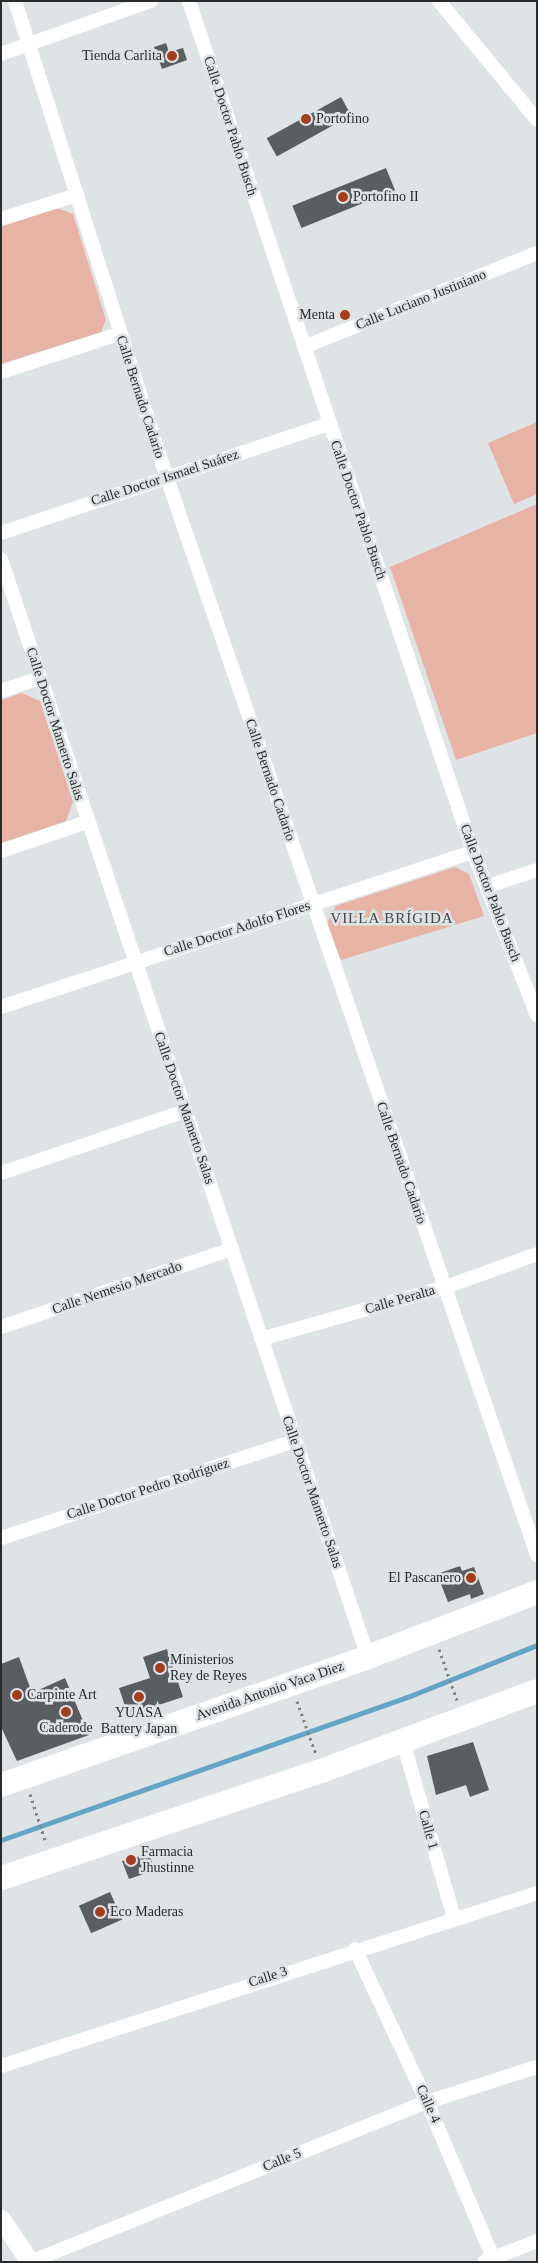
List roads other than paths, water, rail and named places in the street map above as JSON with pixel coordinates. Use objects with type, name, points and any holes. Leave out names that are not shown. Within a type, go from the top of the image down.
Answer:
[{"type":"highway","name":"Avenida Antonio Vaca Diez","points":[[1,1785],[368,1657],[537,1592]]},
{"type":"highway","points":[[1,1878],[403,1742],[537,1691]]},
{"type":"street","name":"Calle Bernado Cadario","points":[[15,1],[77,194],[119,334],[167,478],[443,1288],[537,1555]]},
{"type":"street","points":[[1,54],[151,1]]},
{"type":"street","name":"Calle Doctor Pablo Busch","points":[[189,1],[473,852],[488,886],[537,1015]]},
{"type":"street","points":[[439,1],[537,120]]},
{"type":"street","points":[[1,219],[77,194]]},
{"type":"street","name":"Calle Luciano Justiniano","points":[[304,347],[537,253]]},
{"type":"street","points":[[1,372],[119,334]]},
{"type":"street","name":"Calle Doctor Ismael Suárez","points":[[1,533],[329,424]]},
{"type":"street","name":"Calle Doctor Mamerto Salas","points":[[1,559],[87,822],[186,1111],[368,1657]]},
{"type":"street","points":[[1,692],[40,678]]},
{"type":"street","points":[[1,851],[87,822]]},
{"type":"street","name":"Calle Doctor Adolfo Flores","points":[[1,1007],[473,852]]},
{"type":"street","points":[[488,886],[537,870]]},
{"type":"street","points":[[1,1173],[186,1111]]},
{"type":"street","name":"Calle Nemesio Mercado","points":[[1,1327],[232,1248]]},
{"type":"street","name":"Calle Peralta","points":[[261,1339],[443,1288],[537,1254]]},
{"type":"street","name":"Calle Doctor Pedro Rodríguez","points":[[1,1538],[295,1441]]},
{"type":"street","name":"Calle 1","points":[[403,1742],[454,1918]]},
{"type":"street","name":"Calle 3","points":[[1,2066],[355,1949],[537,1893]]},
{"type":"street","name":"Calle 4","points":[[355,1949],[427,2102],[491,2261]]},
{"type":"street","name":"Calle 5","points":[[30,2262],[427,2102],[537,2067]]},
{"type":"street","points":[[1,2219],[30,2262]]},
{"type":"street","points":[[491,2261],[537,2241]]},
{"type":"waterway","points":[[1,1840],[410,1696],[537,1645]]},
{"type":"place","name":"Tienda Carlita","points":[[172,56]]},
{"type":"place","name":"Portofino","points":[[306,119]]},
{"type":"place","name":"Portofino II","points":[[343,197]]},
{"type":"place","name":"Menta","points":[[345,315]]},
{"type":"place","name":"El Pascanero","points":[[471,1578]]},
{"type":"place","name":"Ministerios Rey de Reyes","points":[[160,1668]]},
{"type":"place","name":"Carpinte Art","points":[[17,1695]]},
{"type":"place","name":"YUASA Battery Japan","points":[[139,1697]]},
{"type":"place","name":"Caderode","points":[[66,1712]]},
{"type":"place","name":"Farmacia Jhustinne","points":[[131,1860]]},
{"type":"place","name":"Eco Maderas","points":[[100,1912]]},
{"type":"district","name":"VILLA BRÍGIDA","points":[[392,919]]}]
